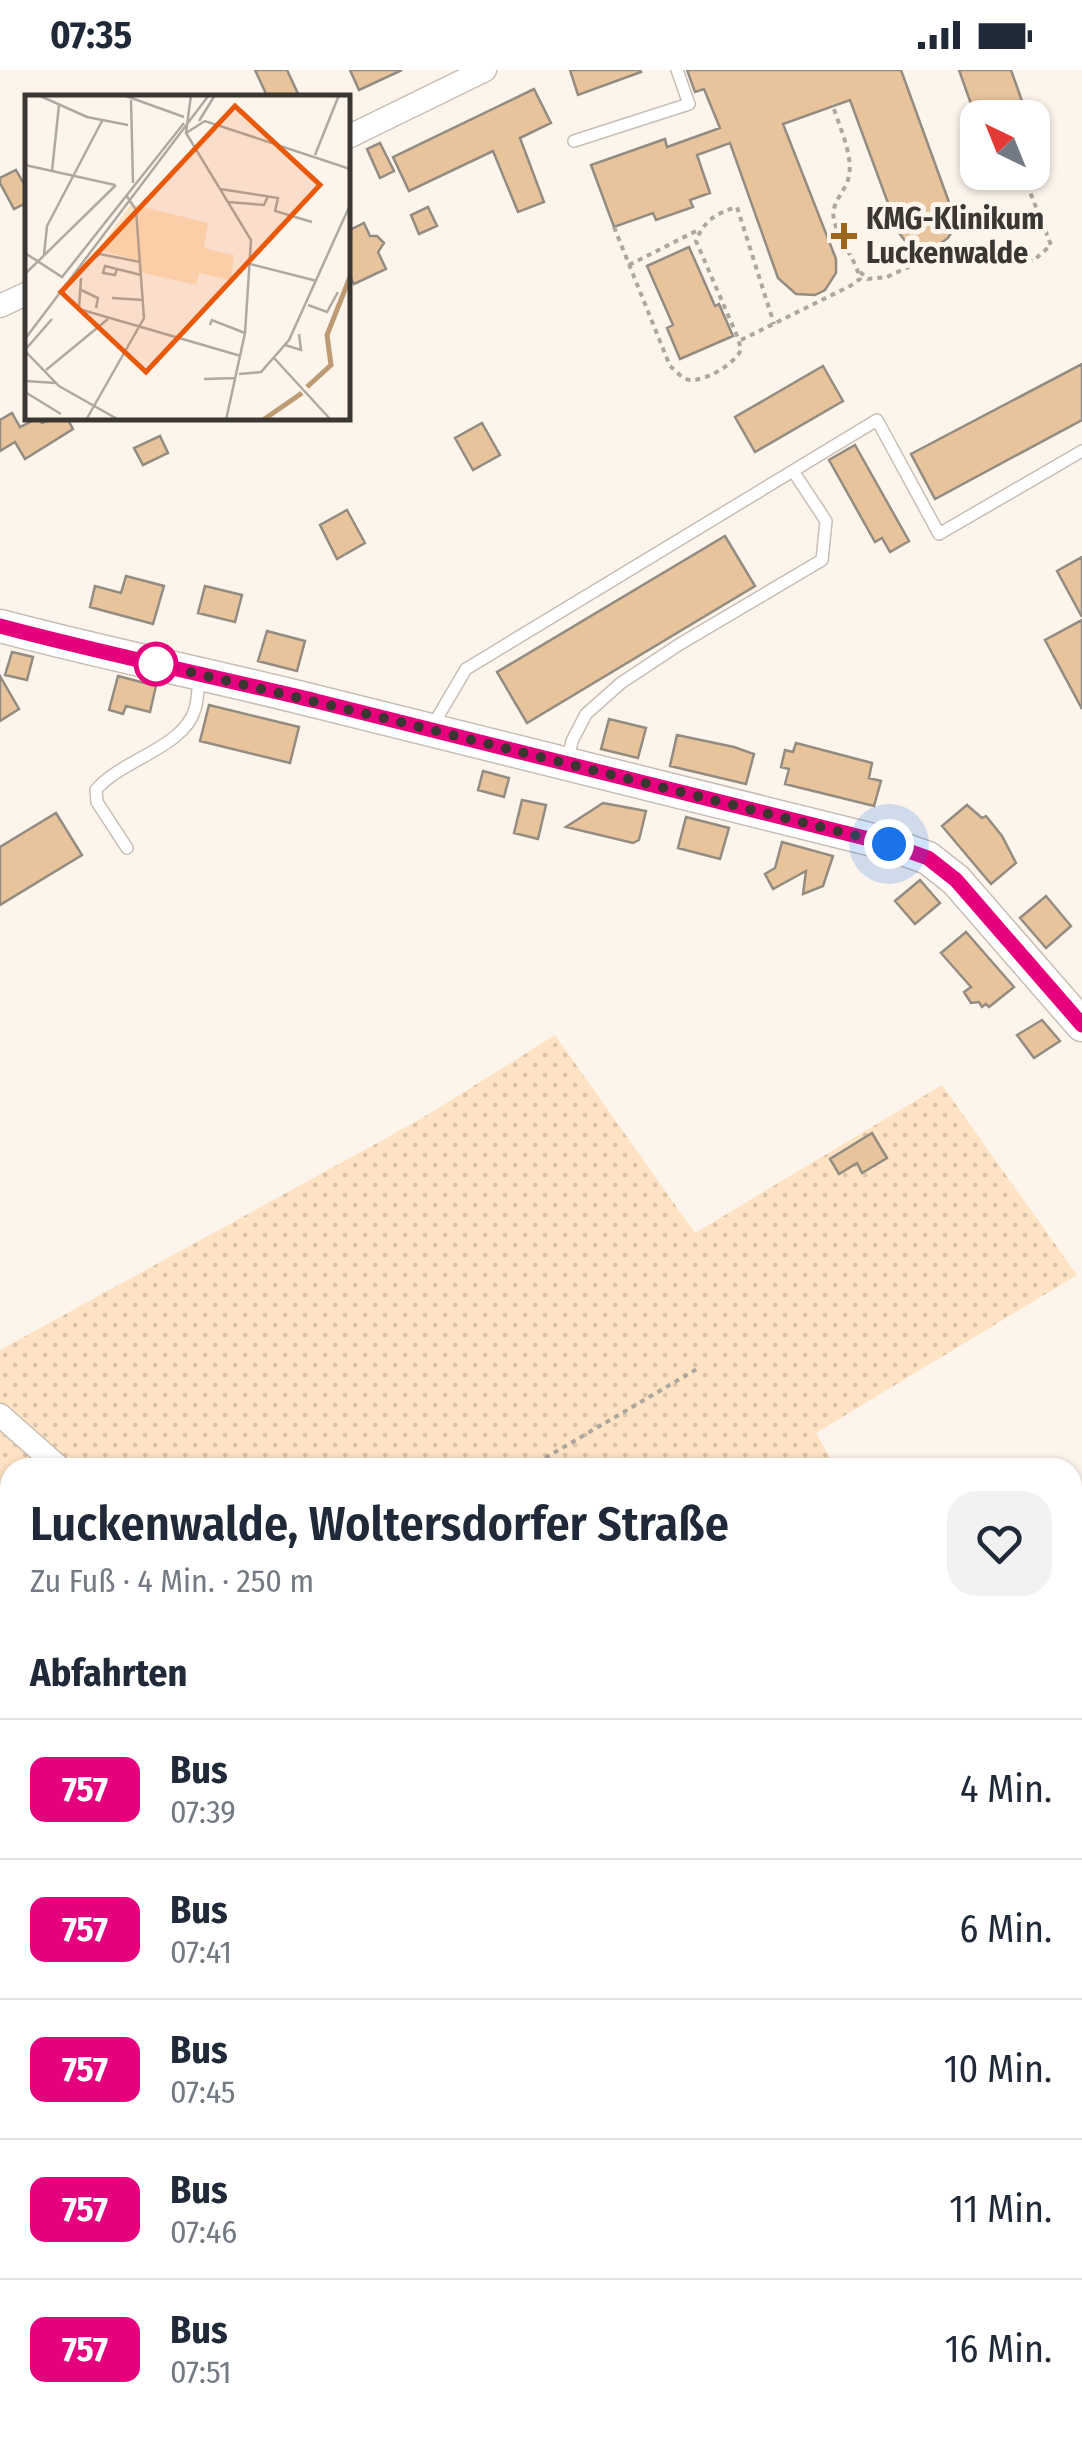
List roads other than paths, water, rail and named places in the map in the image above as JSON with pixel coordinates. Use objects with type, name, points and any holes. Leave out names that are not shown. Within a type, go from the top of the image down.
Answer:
[{"type":"street","points":[[350,136],[485,70]]},
{"type":"street","points":[[0,306],[25,294]]},
{"type":"street","points":[[0,626],[430,729],[889,844],[928,858],[956,880],[1082,1026]]},
{"type":"street","points":[[0,1414],[49,1458]]},
{"type":"lane","points":[[574,141],[689,104],[676,70]]},
{"type":"lane","points":[[430,729],[466,669],[877,420],[939,534],[1082,452]]},
{"type":"lane","points":[[567,764],[572,741],[586,714],[622,683],[822,560],[826,521],[793,471]]},
{"type":"lane","points":[[127,848],[97,802],[96,790],[104,780],[166,743],[187,724],[195,712],[200,673]]},
{"type":"place","name":"KMG-Klinikum Luckenwalde","points":[[844,236]]}]
